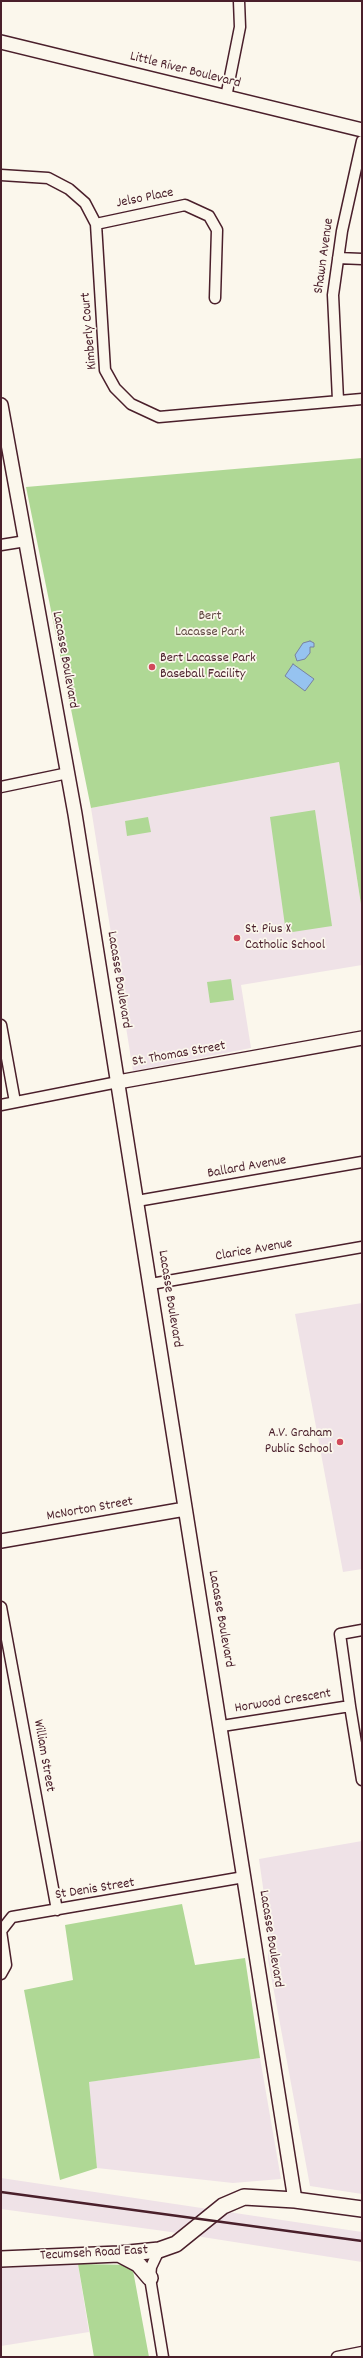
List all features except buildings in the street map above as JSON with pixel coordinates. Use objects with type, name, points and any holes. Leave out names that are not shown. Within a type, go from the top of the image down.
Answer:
[{"type":"main road","name":"Tecumseh Road East","points":[[1,2259],[119,2254],[159,2250],[176,2244],[222,2206],[239,2198],[255,2196],[362,2209]]},
{"type":"main road","points":[[119,2254],[138,2264],[150,2278]]},
{"type":"street","points":[[226,97],[240,27],[239,1]]},
{"type":"street","name":"Little River Boulevard","points":[[1,42],[362,130]]},
{"type":"street","name":"Shawn Avenue","points":[[338,400],[332,295],[362,141]]},
{"type":"street","name":"Kimberly Court","points":[[1,175],[48,178],[68,190],[85,203],[96,224],[106,370],[115,388],[131,404],[159,417],[362,399]]},
{"type":"street","name":"Jelso Place","points":[[96,224],[185,205],[209,216],[217,230],[215,298]]},
{"type":"street","points":[[338,258],[362,259]]},
{"type":"street","name":"Lacasse Boulevard","points":[[2,414],[68,773],[151,1284],[185,1509],[222,1726],[244,1877],[295,2200]]},
{"type":"street","points":[[1,545],[26,541]]},
{"type":"street","points":[[1,787],[68,773]]},
{"type":"street","points":[[1,1025],[15,1102]]},
{"type":"street","name":"St. Thomas Street","points":[[1,1105],[118,1082],[362,1038]]},
{"type":"street","name":"Ballard Avenue","points":[[137,1201],[362,1162]]},
{"type":"street","name":"Clarice Avenue","points":[[151,1284],[362,1247]]},
{"type":"street","name":"McNorton Street","points":[[1,1541],[185,1509]]},
{"type":"street","name":"William Street","points":[[1,1606],[57,1910]]},
{"type":"street","name":"Horwood Crescent","points":[[362,1630],[340,1634],[362,1780]]},
{"type":"street","name":"Horwood Crescent","points":[[222,1726],[350,1706]]},
{"type":"street","name":"St Denis Street","points":[[1,1974],[6,1966],[1,1931],[12,1917],[244,1877]]},
{"type":"street","points":[[159,2250],[151,2267],[150,2278],[163,2357]]},
{"type":"street","points":[[337,2357],[362,2352]]},
{"type":"shaded area","name":"St. Pius X Catholic School","points":[[339,762],[362,911],[362,965],[241,985],[251,1048],[133,1071],[91,808]]},
{"type":"shaded area","name":"A.V. Graham Public School","points":[[362,1303],[362,1569],[343,1572],[295,1314]]},
{"type":"shaded area","points":[[362,1841],[362,2194],[310,2186],[268,1959],[268,1923],[259,1859]]},
{"type":"shaded area","points":[[260,2058],[281,2179],[233,2183],[97,2168],[88,2082]]},
{"type":"shaded area","points":[[1,2178],[362,2232],[362,2262],[164,2231],[1,2209]]},
{"type":"shaded area","points":[[78,2264],[89,2332],[1,2346],[1,2268]]},
{"type":"green space","name":"Bert Lacasse Park","points":[[362,458],[362,911],[339,762],[91,808],[26,487]]},
{"type":"green space","points":[[315,810],[332,926],[286,933],[270,817]]},
{"type":"green space","points":[[148,817],[151,832],[127,836],[125,821]]},
{"type":"green space","points":[[231,979],[234,1000],[210,1003],[207,982]]},
{"type":"green space","points":[[182,1904],[195,1965],[245,1958],[260,2058],[89,2082],[97,2168],[60,2180],[24,1990],[73,1980],[65,1925]]},
{"type":"green space","points":[[78,2264],[132,2265],[149,2357],[94,2357]]},
{"type":"water","points":[[310,641],[314,643],[314,647],[310,647],[310,653],[305,659],[297,661],[295,655],[303,643]]},
{"type":"water","points":[[293,664],[314,679],[305,691],[285,676]]},
{"type":"railway","points":[[1,2192],[362,2241]]},
{"type":"place","name":"Bert Lacasse Park Baseball Facility","points":[[152,667]]},
{"type":"place","name":"St. Pius X Catholic School","points":[[237,938]]},
{"type":"place","name":"A.V. Graham Public School","points":[[340,1442]]}]
